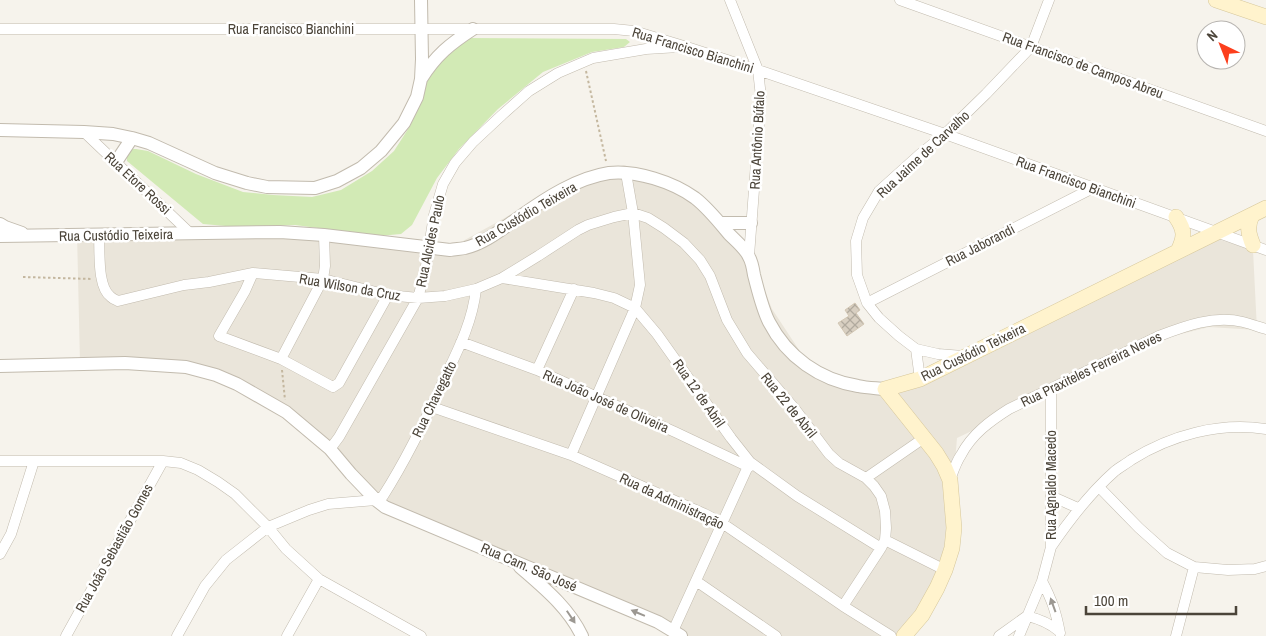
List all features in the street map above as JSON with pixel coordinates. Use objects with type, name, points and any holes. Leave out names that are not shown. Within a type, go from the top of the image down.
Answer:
[{"type":"main road","points":[[1216,0],[1266,17]]},
{"type":"main road","name":"Rua Custódio Teixeira","points":[[885,389],[920,379],[1266,208]]},
{"type":"main road","points":[[1252,215],[1248,228],[1249,237],[1260,247]]},
{"type":"main road","points":[[1176,218],[1183,230],[1183,237],[1178,251]]},
{"type":"main road","points":[[885,389],[944,466],[950,480],[954,528],[952,548],[937,588],[922,615],[904,636]]},
{"type":"street","points":[[0,130],[113,134],[149,143],[215,173],[247,183],[267,187],[315,188],[337,181],[361,168],[381,152],[404,123],[417,97],[422,79],[421,0]]},
{"type":"street","name":"Rua Antônio Búfalo","points":[[730,0],[758,70],[761,98],[749,256]]},
{"type":"street","name":"Rua Francisco de Campos Abreu","points":[[900,0],[1266,132]]},
{"type":"street","name":"Rua Jaime de Carvalho","points":[[966,356],[938,354],[916,349],[879,318],[867,303],[857,275],[856,241],[863,218],[879,192],[945,134],[1031,47],[1049,0]]},
{"type":"street","name":"Rua Francisco Bianchini","points":[[0,29],[614,29],[634,31],[758,70],[945,134],[1260,247]]},
{"type":"street","points":[[422,79],[438,56],[451,44],[473,29]]},
{"type":"street","name":"Rua Alcides Paulo","points":[[330,449],[339,437],[418,298],[425,272],[434,215],[443,184],[455,163],[473,142],[529,91],[558,73],[593,58],[646,49],[687,47]]},
{"type":"street","name":"Rua Etore Rossi","points":[[84,132],[191,234]]},
{"type":"street","points":[[116,162],[132,138]]},
{"type":"street","points":[[571,455],[635,308],[640,285],[633,213],[626,173]]},
{"type":"street","name":"Rua Custódio Teixeira","points":[[0,236],[280,232],[324,235],[450,250],[466,248],[485,240],[562,189],[580,182],[608,174],[626,173],[644,176],[667,183],[696,199],[749,256],[769,322],[792,354],[808,367],[827,377],[858,386],[885,389]]},
{"type":"street","name":"Rua Jaborandi","points":[[867,303],[1093,188]]},
{"type":"street","name":"Rua Wilson da Cruz","points":[[102,279],[104,288],[110,297],[118,301],[184,285],[252,273],[323,279],[388,295],[418,298],[445,296],[476,289],[502,278],[578,230],[633,213]]},
{"type":"street","name":"Rua 22 de Abril","points":[[633,213],[648,218],[664,228],[684,243],[700,260],[710,276],[727,320],[747,353],[795,409],[830,454],[840,463],[866,478],[874,486],[881,496],[885,511],[886,528],[883,544]]},
{"type":"street","points":[[0,224],[31,236]]},
{"type":"street","points":[[720,224],[752,224]]},
{"type":"street","points":[[99,235],[102,279]]},
{"type":"street","points":[[281,359],[323,279],[325,266],[324,235]]},
{"type":"street","points":[[252,273],[245,291],[219,336],[281,359],[330,387],[336,386],[339,383],[388,295]]},
{"type":"street","name":"Rua 12 de Abril","points":[[502,278],[574,289],[614,298],[635,308],[657,334],[749,464],[797,496],[883,544],[945,570]]},
{"type":"street","name":"Rua Chavegatto","points":[[376,500],[383,496],[387,490],[432,407],[461,342],[474,304],[476,289]]},
{"type":"street","points":[[537,370],[574,289]]},
{"type":"street","name":"Rua Praxiteles Ferreira Neves","points":[[950,480],[961,454],[973,436],[989,422],[1008,409],[1158,336],[1183,327],[1225,320],[1243,322],[1266,330]]},
{"type":"street","name":"Rua João José de Oliveira","points":[[461,342],[537,370],[749,464]]},
{"type":"street","points":[[916,349],[920,379]]},
{"type":"street","name":"Rua Cam. São José","points":[[0,366],[125,363],[186,367],[216,375],[237,384],[286,412],[330,449],[376,500],[386,507],[658,622],[677,634]]},
{"type":"street","name":"Rua Agnaldo Macedo","points":[[1019,636],[1042,581],[1052,546],[1051,389]]},
{"type":"street","name":"Rua da Administração","points":[[432,407],[571,455],[705,514],[722,523],[843,606],[891,636]]},
{"type":"street","points":[[1052,546],[1078,508],[1117,470],[1143,452],[1169,440],[1198,432],[1229,427],[1266,429]]},
{"type":"street","points":[[866,478],[924,438]]},
{"type":"street","points":[[0,460],[34,462],[162,461],[181,463],[198,470],[235,494],[268,526],[286,549],[319,579],[421,636]]},
{"type":"street","name":"Rua João Sebastião Gomes","points":[[66,636],[162,461]]},
{"type":"street","points":[[0,554],[11,534],[34,462]]},
{"type":"street","points":[[677,634],[696,581],[749,464]]},
{"type":"street","points":[[1099,487],[1139,528],[1167,553],[1194,567],[1228,570],[1255,569],[1266,566]]},
{"type":"street","points":[[1051,496],[1078,508]]},
{"type":"street","points":[[177,636],[205,586],[226,560],[268,526],[328,504],[376,500]]},
{"type":"street","points":[[0,541],[11,534]]},
{"type":"street","points":[[843,606],[883,544]]},
{"type":"street","points":[[511,559],[555,598],[571,616],[582,636]]},
{"type":"street","points":[[1176,636],[1194,567]]},
{"type":"street","points":[[287,636],[319,579]]},
{"type":"street","points":[[696,581],[776,636]]},
{"type":"street","points":[[1042,581],[1056,612],[1060,633]]},
{"type":"street","points":[[555,598],[558,591],[566,583]]},
{"type":"street","points":[[998,636],[1028,616],[1048,623],[1060,633]]},
{"type":"path","points":[[584,62],[608,174]]},
{"type":"path","points":[[23,277],[102,279]]},
{"type":"path","points":[[281,359],[286,412]]},
{"type":"shaded area","points":[[624,165],[690,187],[749,251],[772,309],[805,359],[823,373],[892,391],[1211,237],[1253,250],[1257,330],[1209,327],[1169,337],[957,438],[945,580],[906,636],[685,636],[380,500],[300,424],[264,401],[212,378],[125,362],[80,363],[77,233],[338,232],[430,250],[463,241],[579,177]]},
{"type":"green space","points":[[463,38],[626,39],[630,42],[624,47],[592,52],[543,72],[498,109],[459,149],[437,178],[412,225],[401,234],[379,236],[295,225],[237,227],[203,224],[127,161],[127,149],[148,151],[196,174],[243,192],[312,197],[341,190],[372,171],[394,151],[410,126],[432,61]]},
{"type":"building","points":[[855,303],[860,310],[856,313],[864,324],[847,336],[838,323],[849,316],[845,310]]}]
